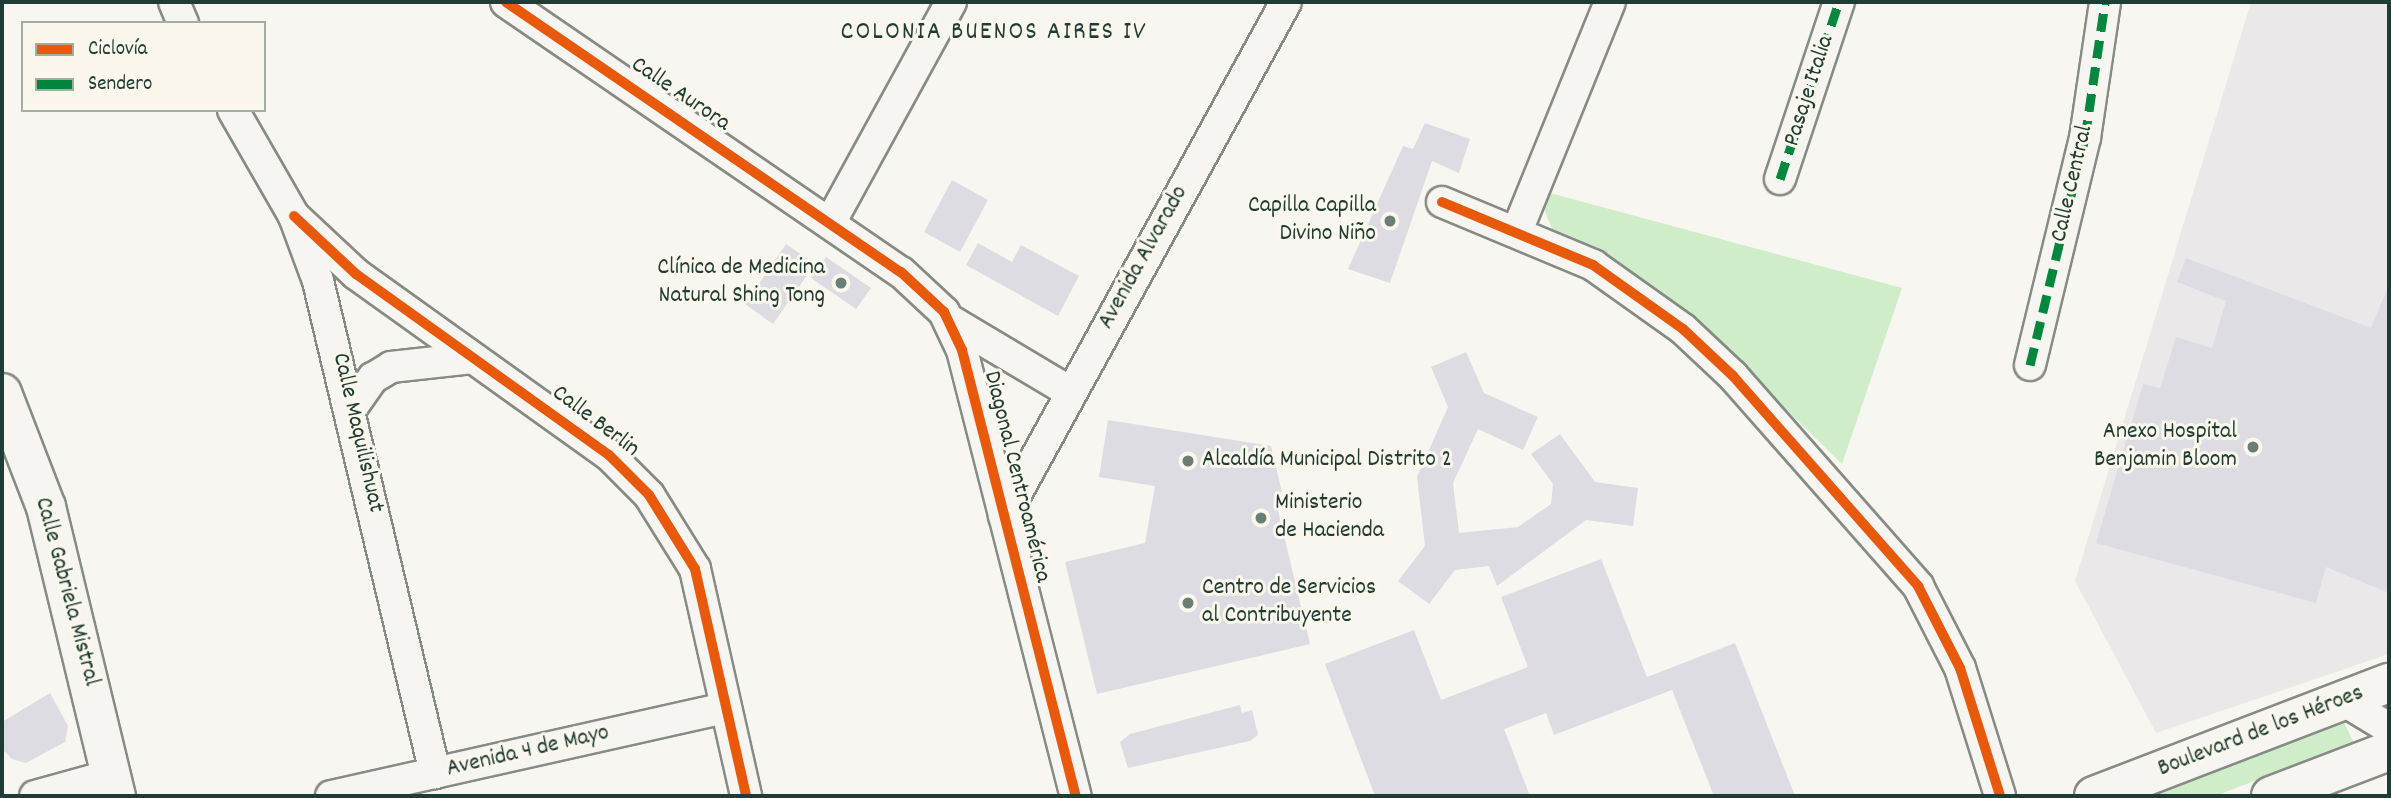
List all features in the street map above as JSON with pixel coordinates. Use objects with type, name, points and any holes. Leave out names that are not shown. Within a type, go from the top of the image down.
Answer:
[{"type":"main road","name":"Calle Gabriela Mistral","points":[[2,393],[46,507],[114,786]]},
{"type":"main road","name":"Boulevard de los Héroes","points":[[2094,796],[2389,683]]},
{"type":"main road","points":[[2271,796],[2389,751]]},
{"type":"street","points":[[174,2],[182,21]]},
{"type":"street","name":"Calle Aurora","points":[[506,2],[830,223]]},
{"type":"street","points":[[830,223],[951,2]]},
{"type":"street","name":"Avenida Alvarado","points":[[1004,516],[1286,2]]},
{"type":"street","points":[[1517,231],[1610,2]]},
{"type":"street","name":"Pasaje Italia","points":[[1780,180],[1839,2]]},
{"type":"street","name":"Calle Central","points":[[2030,365],[2085,138],[2105,2]]},
{"type":"street","name":"Calle Maquilishuat","points":[[234,112],[294,216],[331,325],[435,773]]},
{"type":"street","points":[[1442,202],[1517,231],[1593,265],[1683,329],[1886,544],[1941,625],[2000,796]]},
{"type":"street","name":"Calle Berlin","points":[[294,216],[356,274],[609,455],[669,521],[695,569],[746,796]]},
{"type":"street","name":"Diagonal Centroamérica","points":[[830,223],[921,288],[951,321],[1076,796]]},
{"type":"street","points":[[951,321],[1070,392]]},
{"type":"street","points":[[351,409],[373,378],[391,367],[473,358]]},
{"type":"street","points":[[2344,701],[2389,728]]},
{"type":"street","name":"Avenida 4 de Mayo","points":[[331,796],[725,708]]},
{"type":"street","points":[[35,796],[114,786]]},
{"type":"shaded area","name":"Anexo Hospital Benjamin Bloom","points":[[2251,2],[2389,2],[2389,654],[2156,733],[2075,581]]},
{"type":"green space","points":[[1550,193],[1902,288],[1842,464],[1703,328],[1635,275],[1552,229],[1544,209]]},
{"type":"green space","points":[[2342,718],[2354,743],[2215,796],[2143,796]]},
{"type":"building","name":"Capilla Capilla Divino Niño","points":[[1425,123],[1470,139],[1459,173],[1432,161],[1390,283],[1348,269],[1403,146],[1413,149]]},
{"type":"building","points":[[952,180],[988,200],[960,252],[924,232]]},
{"type":"building","points":[[978,243],[1012,262],[1021,245],[1079,276],[1058,316],[966,265]]},
{"type":"building","points":[[786,244],[815,264],[773,324],[745,304]]},
{"type":"building","name":"Clínica de Medicina Natural Shing Tong","points":[[826,257],[871,288],[856,309],[811,278]]},
{"type":"building","name":"Anexo Hospital Benjamin Bloom","points":[[2186,258],[2371,328],[2389,284],[2389,593],[2326,567],[2316,603],[2096,543],[2143,384],[2160,388],[2176,337],[2212,348],[2226,301],[2177,282]]},
{"type":"building","points":[[1466,352],[1484,393],[1538,417],[1523,450],[1478,429],[1453,483],[1459,533],[1518,527],[1551,504],[1553,484],[1531,454],[1560,434],[1595,482],[1638,488],[1633,526],[1586,520],[1497,586],[1489,566],[1455,570],[1429,604],[1398,581],[1425,546],[1417,477],[1448,407],[1431,367]]},
{"type":"building","name":"Centro de Servicios al Contribuyente","points":[[1108,420],[1271,446],[1282,492],[1274,494],[1310,644],[1097,694],[1065,562],[1145,543],[1155,486],[1099,477]]},
{"type":"building","points":[[1601,559],[1647,677],[1735,643],[1795,796],[1714,796],[1672,690],[1554,735],[1546,713],[1504,729],[1530,796],[1375,796],[1325,664],[1414,630],[1441,700],[1528,667],[1501,597]]},
{"type":"building","points":[[50,693],[68,726],[65,742],[26,763],[12,759],[2,749],[2,722]]},
{"type":"building","points":[[1240,705],[1242,713],[1252,710],[1258,735],[1250,741],[1128,768],[1120,742],[1130,734]]},
{"type":"marked path","points":[[1780,179],[1839,2]]},
{"type":"marked path","points":[[2030,365],[2085,138],[2105,2]]},
{"type":"cycle path","points":[[506,2],[901,272],[944,312],[962,350],[1076,796]]},
{"type":"cycle path","points":[[1442,202],[1593,265],[1683,329],[1733,376],[1918,586],[1960,668],[2000,796]]},
{"type":"cycle path","points":[[294,216],[356,274],[609,455],[649,495],[695,569],[746,796]]},
{"type":"place","name":"Capilla Capilla Divino Niño","points":[[1390,221]]},
{"type":"place","name":"Clínica de Medicina Natural Shing Tong","points":[[841,283]]},
{"type":"place","name":"Anexo Hospital Benjamin Bloom","points":[[2253,447]]},
{"type":"place","name":"Alcaldía Municipal Distrito 2","points":[[1188,461]]},
{"type":"place","name":"Ministerio de Hacienda","points":[[1261,518]]},
{"type":"place","name":"Centro de Servicios al Contribuyente","points":[[1188,603]]},
{"type":"district","name":"COLONIA BUENOS AIRES IV","points":[[994,33]]}]
